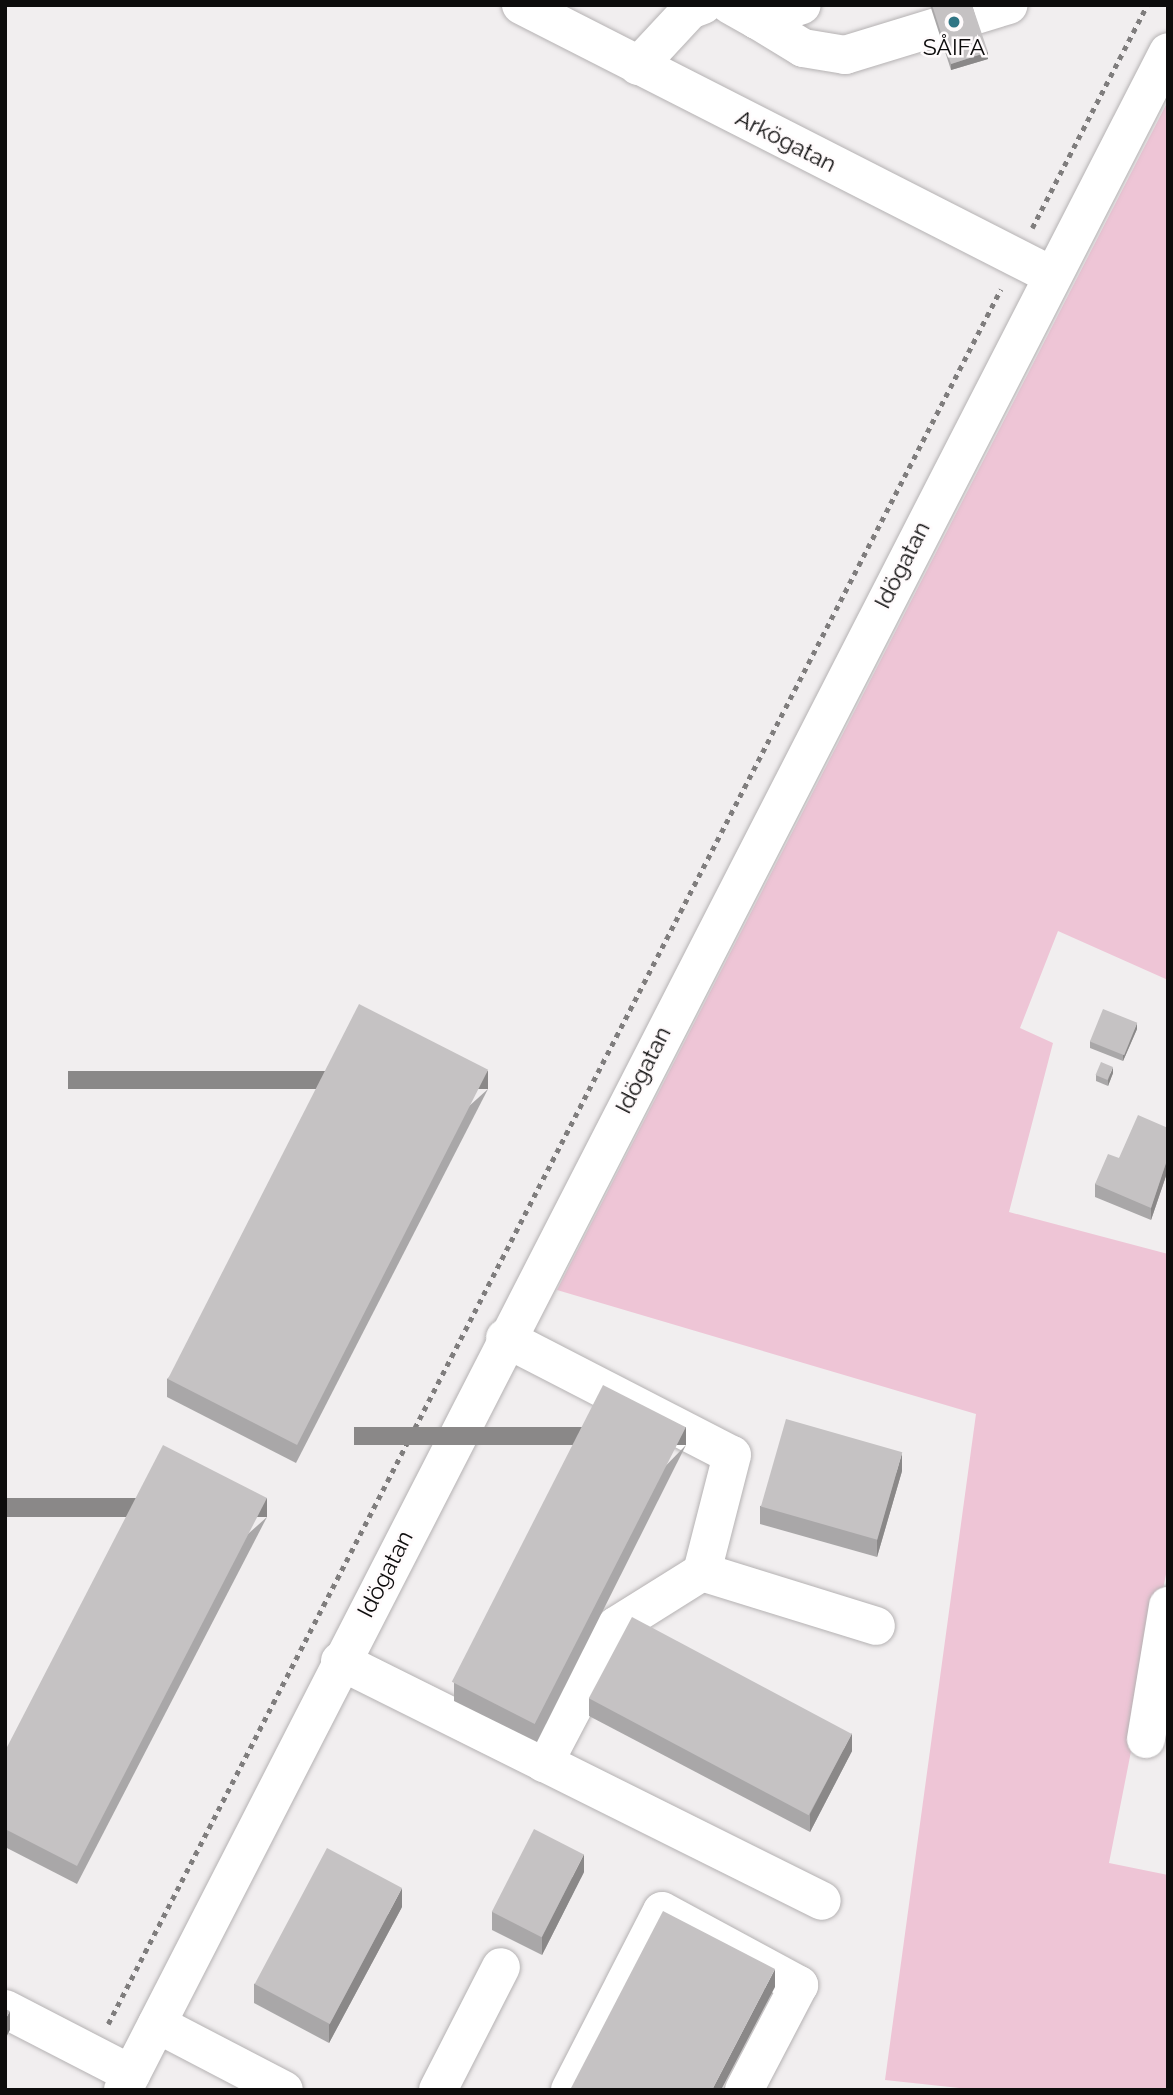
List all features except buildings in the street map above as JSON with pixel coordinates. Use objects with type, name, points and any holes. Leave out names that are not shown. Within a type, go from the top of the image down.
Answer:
[{"type":"street","name":"Arkögatan","points":[[521,5],[1051,275]]},
{"type":"street","points":[[638,66],[690,10],[703,5]]},
{"type":"street","points":[[743,13],[802,5]]},
{"type":"street","points":[[743,13],[803,48],[845,55],[1009,5]]},
{"type":"street","name":"Idögatan","points":[[127,2082],[505,1338],[1168,52]]},
{"type":"street","points":[[505,1338],[732,1455],[702,1572],[616,1626],[544,1763]]},
{"type":"street","points":[[702,1572],[876,1626]]},
{"type":"street","points":[[1146,1739],[1168,1606]]},
{"type":"street","points":[[340,1661],[822,1901]]},
{"type":"street","points":[[570,2090],[662,1911],[799,1984],[744,2090]]},
{"type":"street","points":[[438,2090],[501,1967]]},
{"type":"street","points":[[5,2009],[92,2054],[127,2082]]},
{"type":"street","points":[[157,2024],[284,2090]]},
{"type":"path","points":[[92,2054],[1147,5]]},
{"type":"shaded area","points":[[1168,101],[1168,980],[1058,931],[1020,1028],[1053,1043],[1009,1212],[1168,1254],[1168,1564],[1109,1863],[1168,1875],[1168,2090],[978,2090],[885,2080],[976,1414],[557,1290]]},
{"type":"place","name":"SÅIFA","points":[[954,22]]}]
